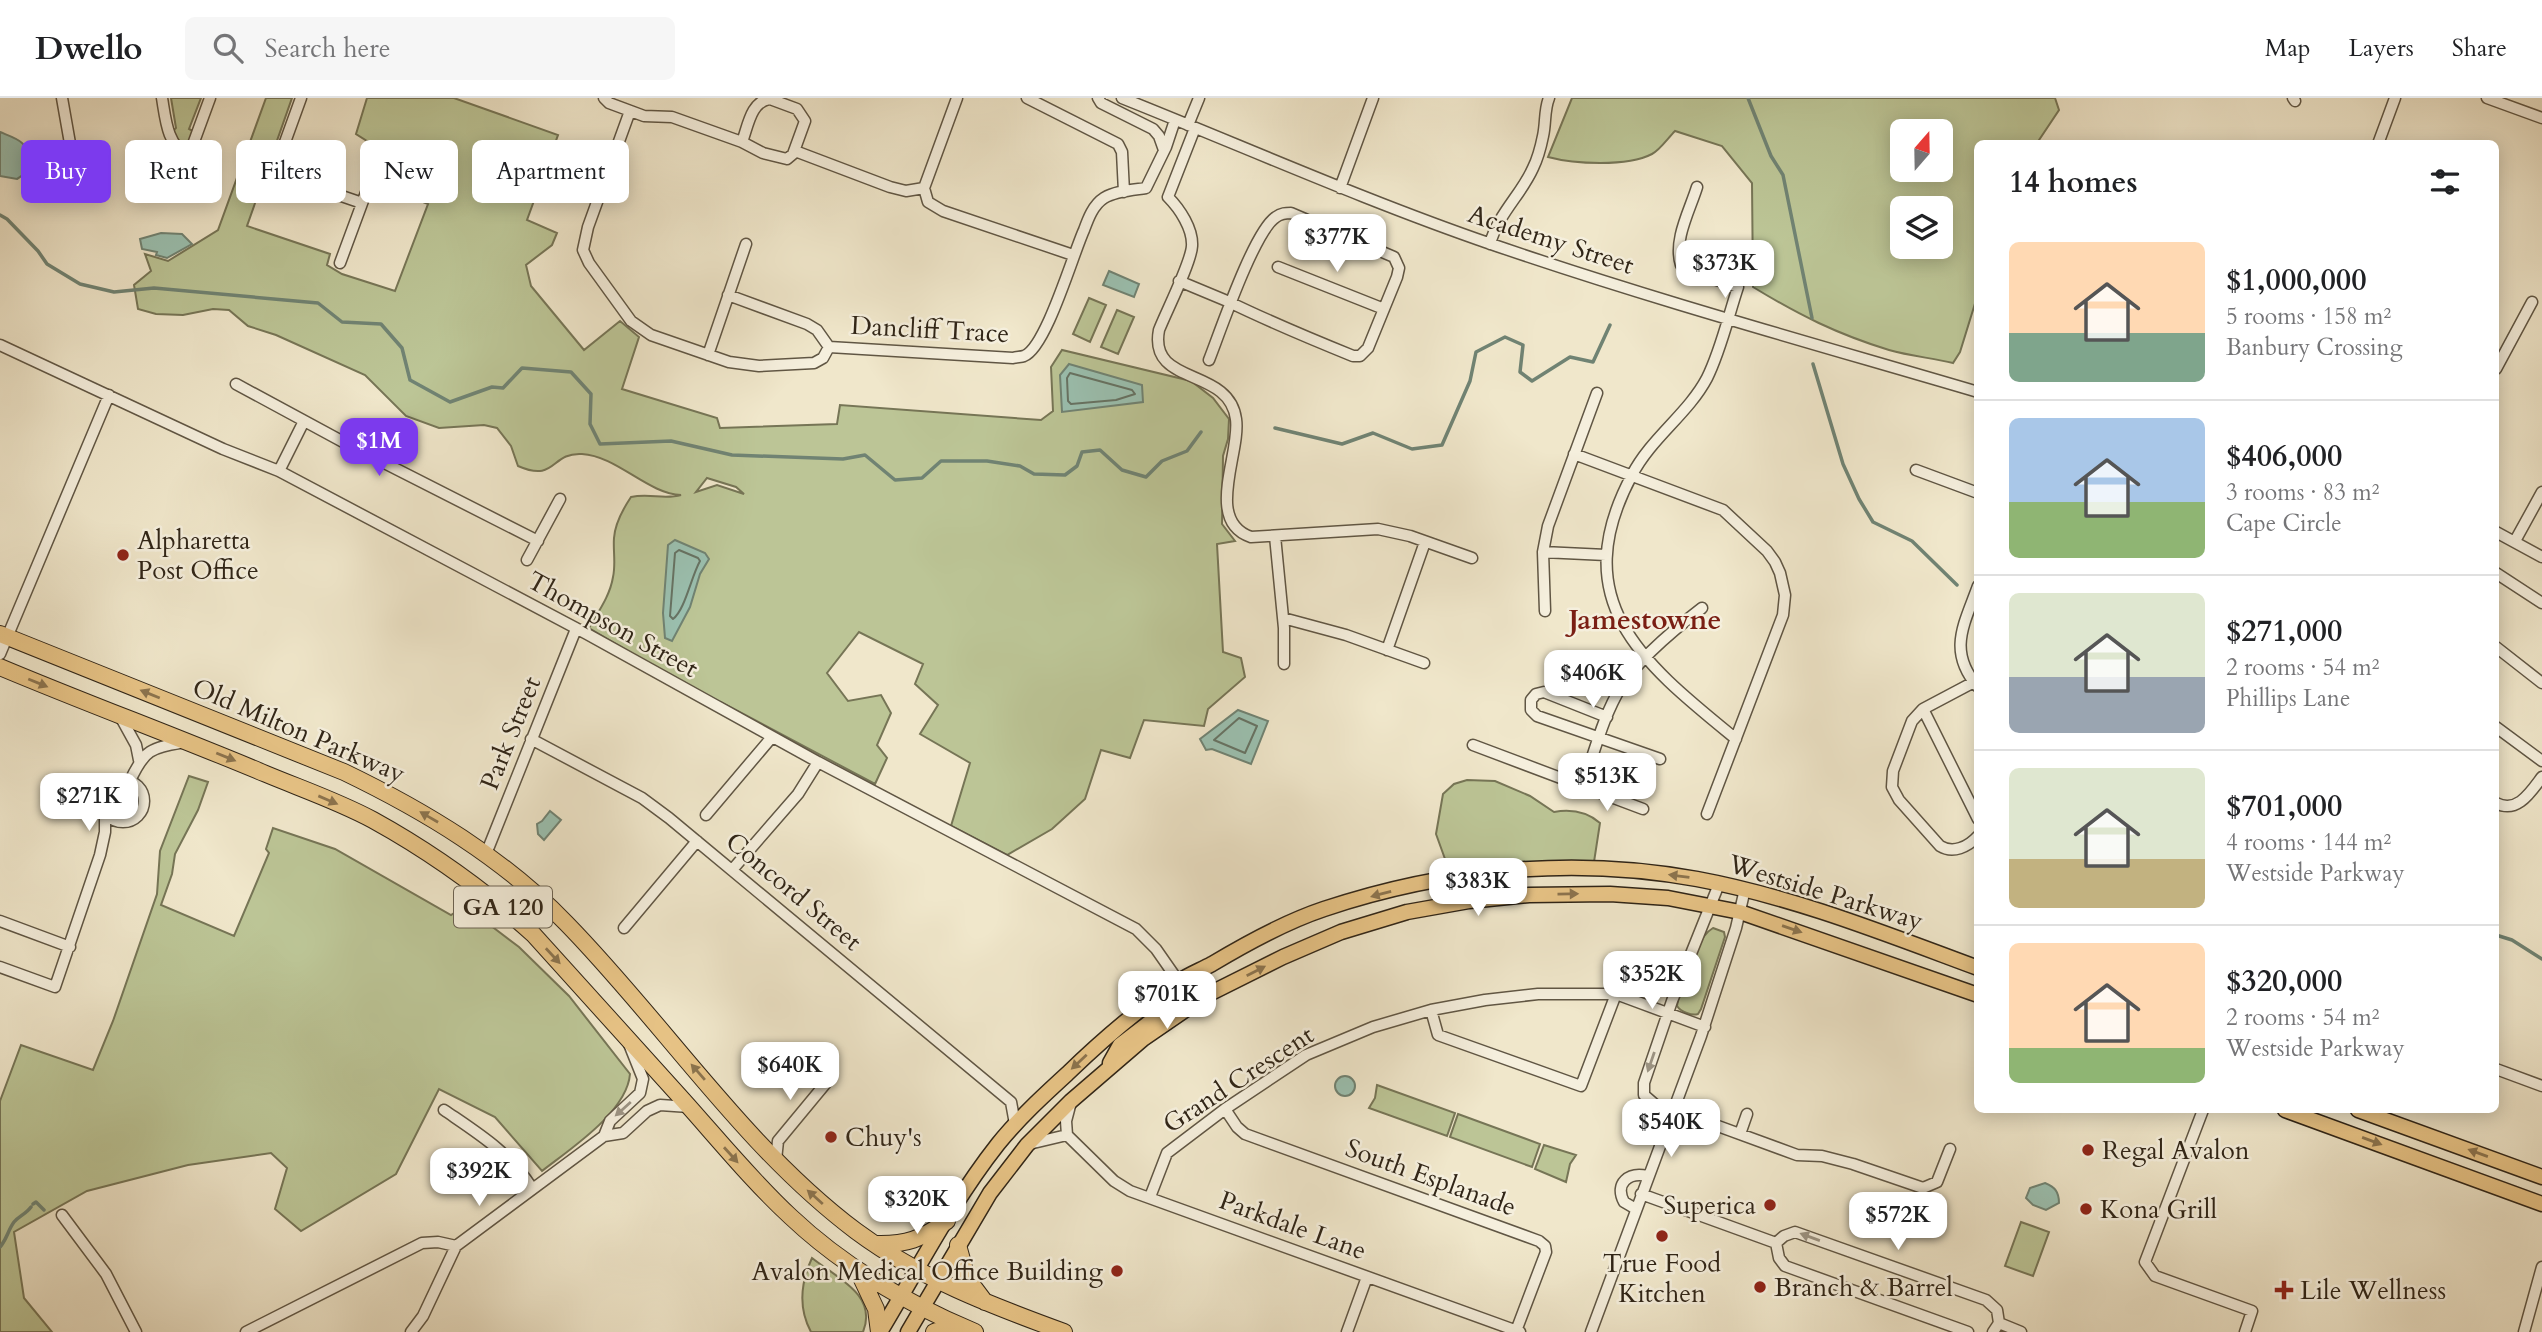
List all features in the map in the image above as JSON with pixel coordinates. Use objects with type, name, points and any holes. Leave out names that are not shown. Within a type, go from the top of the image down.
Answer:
[{"type":"highway","name":"Old Milton Parkway","points":[[4,636],[344,772],[387,792],[450,829],[526,885],[565,922],[776,1160],[816,1199],[874,1244],[937,1282],[1064,1332]]},
{"type":"highway","name":"Old Milton Parkway","points":[[0,667],[371,819],[426,852],[499,903],[533,934],[783,1209],[809,1233],[857,1269],[901,1296],[975,1332]]},
{"type":"highway","points":[[874,1244],[902,1244],[913,1241],[947,1221]]},
{"type":"highway","points":[[958,1245],[967,1278],[986,1303]]},
{"type":"highway","points":[[857,1269],[876,1310],[880,1332]]},
{"type":"highway","points":[[934,1332],[956,1324]]},
{"type":"main road","name":"Westside Parkway","points":[[880,1332],[982,1166],[1034,1104],[1105,1037],[1179,982],[1288,924],[1323,909],[1427,881],[1483,872],[1579,867],[1640,872],[1745,889],[1804,905],[1974,967]]},
{"type":"main road","name":"Westside Parkway","points":[[908,1332],[990,1193],[1027,1145],[1071,1101],[1143,1040],[1207,995],[1341,932],[1408,912],[1469,901],[1529,895],[1610,894],[1668,898],[1740,912],[1974,994]]},
{"type":"main road","points":[[1106,1070],[1120,1045],[1180,999],[1179,982]]},
{"type":"main road","points":[[2293,1113],[2542,1204]]},
{"type":"main road","points":[[2366,1113],[2542,1177]]},
{"type":"street","points":[[62,98],[69,140]]},
{"type":"street","points":[[162,98],[171,140]]},
{"type":"street","points":[[195,140],[210,98]]},
{"type":"street","points":[[301,98],[280,156],[284,173],[289,178],[360,202]]},
{"type":"street","points":[[604,98],[644,116],[672,117],[783,159],[790,158],[795,151],[805,121],[797,109],[786,101],[762,100],[757,104],[742,142]]},
{"type":"street","points":[[957,98],[923,188],[928,202],[943,211],[1073,255]]},
{"type":"street","points":[[1027,98],[1118,144],[1122,152],[1124,192]]},
{"type":"street","points":[[1098,98],[1101,103],[1153,129],[1164,150]]},
{"type":"street","name":"Academy Street","points":[[1122,98],[1340,188],[1490,244],[1974,391]]},
{"type":"street","points":[[1199,98],[1168,197],[1179,208],[1192,242],[1192,251],[1156,343],[1159,356],[1173,368],[1216,387],[1232,405],[1237,439],[1228,486],[1232,523],[1237,530],[1251,537],[1378,529],[1472,558]]},
{"type":"street","points":[[1340,188],[1373,98]]},
{"type":"street","points":[[1490,244],[1499,220],[1534,166],[1544,136],[1549,98]]},
{"type":"street","points":[[2379,140],[2395,98]]},
{"type":"street","points":[[2487,98],[2542,118]]},
{"type":"street","name":"Dancliff Trace","points":[[630,111],[588,227],[583,250],[589,263],[631,321],[638,328],[708,355],[729,362],[759,366],[814,363],[823,358],[829,347]]},
{"type":"street","name":"Dancliff Trace","points":[[829,347],[1013,358],[1024,356],[1031,351],[1046,329],[1073,255],[1095,206],[1103,198],[1146,188],[1175,120]]},
{"type":"street","points":[[795,151],[891,187],[906,191],[923,188]]},
{"type":"street","points":[[1697,187],[1679,243],[1677,254],[1681,265],[1693,272],[1738,287],[1714,363],[1705,380],[1695,397],[1649,449],[1632,475],[1613,523],[1606,555],[1608,584],[1615,611],[1628,636],[1646,658],[1696,706],[1736,739]]},
{"type":"street","points":[[340,263],[362,203]]},
{"type":"street","points":[[1180,281],[1231,303],[1353,356],[1360,356],[1365,352],[1399,268],[1394,257],[1292,213],[1276,216],[1259,235],[1231,303],[1209,360]]},
{"type":"street","points":[[708,355],[746,244]]},
{"type":"street","points":[[1278,267],[1384,309]]},
{"type":"street","name":"Dancliff Trace","points":[[728,295],[817,330],[829,347]]},
{"type":"street","points":[[2499,363],[2532,302]]},
{"type":"street","name":"Thompson Street","points":[[0,345],[223,449],[279,471],[576,628],[818,762],[1136,929],[1156,949],[1179,982]]},
{"type":"street","points":[[236,384],[538,541]]},
{"type":"street","points":[[1545,611],[1543,552],[1548,526],[1597,393]]},
{"type":"street","points":[[0,654],[4,636],[109,396]]},
{"type":"street","points":[[279,471],[304,421]]},
{"type":"street","points":[[1574,454],[1723,510],[1767,551],[1780,573],[1785,595],[1783,615],[1707,814]]},
{"type":"street","points":[[1916,470],[1974,492]]},
{"type":"street","points":[[2515,541],[2542,492]]},
{"type":"street","points":[[527,560],[561,499]]},
{"type":"street","points":[[2499,533],[2542,557]]},
{"type":"street","points":[[1276,537],[1284,664]]},
{"type":"street","points":[[1387,650],[1425,542]]},
{"type":"street","points":[[1543,552],[1606,555]]},
{"type":"street","points":[[2499,575],[2542,603]]},
{"type":"street","points":[[1974,596],[1960,633],[1959,646],[1966,671],[1974,682]]},
{"type":"street","points":[[1582,787],[1607,717],[1622,685],[1646,658],[1702,608]]},
{"type":"street","points":[[1283,618],[1346,635],[1424,663]]},
{"type":"street","name":"Park Street","points":[[486,854],[576,628]]},
{"type":"street","points":[[2499,649],[2542,683]]},
{"type":"street","points":[[1974,686],[1923,709],[1912,721],[1893,771],[1892,787],[1899,800],[1946,850],[1954,850],[1974,839]]},
{"type":"street","points":[[1607,717],[1544,692],[1536,694],[1531,700],[1531,710],[1537,716],[1660,759]]},
{"type":"street","points":[[1923,709],[1974,811]]},
{"type":"street","points":[[120,716],[136,745],[139,760]]},
{"type":"street","points":[[2499,729],[2542,761]]},
{"type":"street","points":[[706,815],[772,737]]},
{"type":"street","name":"Concord Street","points":[[531,740],[642,798],[1011,1102]]},
{"type":"street","points":[[130,781],[139,760],[152,751],[187,742]]},
{"type":"street","points":[[1473,745],[1643,809]]},
{"type":"street","points":[[732,870],[783,812],[818,762]]},
{"type":"street","points":[[2499,804],[2504,807],[2516,805],[2529,796],[2542,777]]},
{"type":"street","points":[[0,967],[55,987],[100,855],[105,832],[105,812],[101,800],[106,787],[117,780],[130,781],[141,789],[144,802],[137,816],[122,822],[110,836],[100,855]]},
{"type":"street","points":[[105,812],[112,819],[122,822]]},
{"type":"street","points":[[624,928],[697,841]]},
{"type":"street","points":[[1719,884],[1668,1013],[1643,1089],[1644,1095],[1651,1103],[1673,1112],[1797,1155],[1822,1156],[1846,1162],[1923,1188],[1937,1182],[1950,1149]]},
{"type":"street","points":[[1591,1332],[1647,1176],[1705,1027],[1745,889]]},
{"type":"street","points":[[0,921],[70,947]]},
{"type":"street","name":"Grand Crescent","points":[[1150,1198],[1167,1153],[1306,1055],[1373,1027],[1431,1010],[1485,1000],[1538,994],[1616,994],[1705,1027]]},
{"type":"street","points":[[1431,1010],[1438,1035],[1581,1086],[1616,994]]},
{"type":"street","points":[[604,1136],[610,1121],[640,1093],[643,1079],[626,1037]]},
{"type":"street","points":[[2499,1070],[2542,1086]]},
{"type":"street","points":[[776,1160],[778,1141],[826,1083]]},
{"type":"street","points":[[1027,1145],[1067,1135],[1066,1121],[1071,1101]]},
{"type":"street","points":[[1015,1124],[1011,1102],[1034,1104]]},
{"type":"street","points":[[411,1332],[423,1316],[456,1246],[604,1136],[623,1133],[647,1111],[660,1105],[689,1107]]},
{"type":"street","name":"South Esplanade","points":[[1226,1109],[1237,1127],[1245,1134],[1539,1241],[1545,1246],[1546,1252],[1518,1331]]},
{"type":"street","points":[[444,1111],[498,1147],[532,1188]]},
{"type":"street","points":[[2202,1113],[2145,1262],[2155,1276],[2252,1311],[2245,1332]]},
{"type":"street","points":[[1740,1134],[1747,1114]]},
{"type":"street","name":"Parkdale Lane","points":[[1067,1135],[1114,1181],[1150,1198],[1518,1331]]},
{"type":"street","points":[[757,1138],[778,1141]]},
{"type":"street","points":[[1636,1209],[1621,1198],[1621,1186],[1623,1181],[1633,1175],[1647,1176]]},
{"type":"street","points":[[1641,1194],[1776,1243]]},
{"type":"street","points":[[62,1215],[106,1274],[136,1332]]},
{"type":"street","points":[[1776,1243],[1783,1236],[1795,1232],[1986,1300],[1997,1310],[1996,1328],[2021,1332]]},
{"type":"street","points":[[246,1332],[422,1243],[438,1242],[456,1246]]},
{"type":"street","points":[[1776,1243],[1779,1258],[1785,1266],[1968,1332]]},
{"type":"street","points":[[2524,1332],[2542,1267]]},
{"type":"street","points":[[1347,1332],[1367,1277]]},
{"type":"shaded area","points":[[171,98],[201,98],[189,129],[193,131],[190,140],[177,140],[173,131],[176,128]]},
{"type":"shaded area","points":[[266,98],[292,98],[277,140],[251,140]]},
{"type":"shaded area","points":[[367,98],[454,98],[558,135],[556,140],[472,140],[472,203],[533,203],[527,220],[557,233],[552,245],[526,265],[531,286],[584,350],[620,321],[639,337],[622,389],[717,418],[720,428],[837,424],[840,405],[1041,420],[1053,411],[1051,367],[1062,350],[1191,381],[1213,398],[1229,419],[1228,439],[1223,456],[1222,524],[1235,541],[1217,544],[1223,652],[1241,658],[1245,677],[1208,709],[1204,726],[1144,720],[1130,758],[1101,750],[1085,799],[1052,829],[1007,855],[951,826],[970,763],[920,734],[938,705],[915,684],[923,664],[859,632],[827,673],[848,701],[881,695],[891,713],[877,745],[887,758],[875,784],[721,702],[719,705],[589,628],[609,591],[614,567],[615,532],[620,516],[631,497],[681,495],[657,488],[595,456],[582,454],[564,457],[540,471],[518,466],[511,446],[497,428],[484,425],[439,428],[406,416],[365,375],[276,335],[248,326],[229,310],[213,309],[183,315],[156,314],[138,309],[134,285],[151,271],[145,254],[168,261],[218,230],[236,180],[236,203],[255,203],[247,226],[330,254],[327,265],[342,274],[395,291],[428,204],[425,203],[458,203],[458,140],[365,140],[356,134]],"holes":[[[707,478],[736,487],[744,494],[717,485],[696,492]]]},
{"type":"shaded area","points":[[1572,98],[2055,98],[2059,110],[2039,140],[1974,140],[1974,307],[1960,352],[1953,363],[1870,344],[1803,315],[1753,287],[1752,183],[1722,146],[1675,131],[1655,152],[1641,158],[1615,163],[1586,163],[1548,157]]},
{"type":"shaded area","points":[[1089,298],[1106,305],[1090,342],[1073,334]]},
{"type":"shaded area","points":[[1117,310],[1134,317],[1118,354],[1101,347]]},
{"type":"shaded area","points":[[189,776],[208,782],[198,810],[175,854],[172,874],[161,905],[234,936],[269,853],[266,849],[273,828],[335,849],[451,915],[465,906],[519,947],[569,996],[630,1074],[627,1088],[608,1116],[542,1171],[495,1117],[439,1089],[396,1174],[301,1231],[275,1209],[287,1168],[271,1153],[188,1165],[87,1191],[14,1232],[24,1298],[52,1332],[0,1332],[0,1101],[21,1045],[93,1070],[157,894],[160,851]]},
{"type":"shaded area","points":[[1467,780],[1495,781],[1530,796],[1554,812],[1578,812],[1595,819],[1600,823],[1594,862],[1449,870],[1436,834],[1443,794],[1454,784]]},
{"type":"shaded area","points":[[1713,928],[1724,932],[1725,937],[1701,1009],[1698,1014],[1690,1014],[1677,1006],[1678,1000],[1696,950]]},
{"type":"shaded area","points":[[1377,1085],[1455,1113],[1447,1136],[1369,1108],[1375,1098]]},
{"type":"shaded area","points":[[1458,1114],[1540,1144],[1532,1167],[1450,1137]]},
{"type":"shaded area","points":[[1544,1145],[1576,1155],[1570,1164],[1566,1182],[1535,1169]]},
{"type":"shaded area","points":[[2021,1222],[2049,1232],[2033,1276],[2005,1266]]},
{"type":"shaded area","points":[[812,1258],[843,1280],[860,1298],[866,1319],[863,1332],[811,1332],[804,1314],[802,1295]]},
{"type":"water","points":[[0,132],[21,142],[21,176],[17,179],[0,176]]},
{"type":"water","points":[[161,233],[182,234],[192,244],[167,258],[156,255],[157,252],[142,249],[140,239]]},
{"type":"water","points":[[1109,271],[1139,284],[1134,297],[1103,285]]},
{"type":"water","points":[[1069,364],[1142,385],[1143,402],[1062,412],[1060,375]]},
{"type":"water","points":[[675,540],[705,553],[709,559],[700,574],[690,607],[672,641],[665,638],[663,613],[668,545]]},
{"type":"water","points":[[1238,710],[1268,721],[1251,764],[1212,749],[1206,750],[1200,739]]},
{"type":"water","points":[[550,811],[561,820],[544,840],[538,834],[537,824]]},
{"type":"water","points":[[1345,1076],[1352,1079],[1355,1086],[1352,1093],[1345,1096],[1338,1093],[1335,1086],[1338,1079]]},
{"type":"water","points":[[2045,1183],[2056,1190],[2059,1203],[2046,1210],[2033,1205],[2026,1198],[2030,1188]]},
{"type":"waterway","points":[[1748,98],[1771,156],[1783,175],[1812,318]]},
{"type":"waterway","points":[[0,215],[38,251],[47,264],[80,284],[114,292],[154,288],[318,303],[342,322],[381,324],[402,348],[410,380],[450,402],[492,387],[503,388],[522,368],[571,372],[591,394],[590,424],[600,444],[671,441],[732,455],[843,459],[865,455],[895,480],[922,478],[941,461],[987,461],[1020,466],[1034,474],[1065,475],[1077,466],[1082,452],[1100,450],[1122,470],[1146,477],[1162,461],[1187,451],[1201,432]]},
{"type":"waterway","points":[[1275,428],[1342,444],[1373,433],[1412,449],[1442,445],[1470,381],[1476,352],[1505,337],[1523,345],[1520,372],[1532,381],[1570,357],[1593,362],[1610,325]]},
{"type":"waterway","points":[[1813,364],[1843,464],[1873,522],[1912,541],[1957,585]]},
{"type":"waterway","points":[[2499,936],[2512,940],[2542,959]]},
{"type":"waterway","points":[[33,1204],[36,1202],[44,1210]]},
{"type":"waterway","points":[[0,1247],[14,1222],[31,1207]]},
{"type":"place","name":"Alpharetta Post Office","points":[[123,555]]},
{"type":"place","name":"Chuy's","points":[[831,1137]]},
{"type":"place","name":"Regal Avalon","points":[[2088,1150]]},
{"type":"place","name":"Superica","points":[[1770,1205]]},
{"type":"place","name":"Kona Grill","points":[[2086,1209]]},
{"type":"place","name":"True Food Kitchen","points":[[1662,1236]]},
{"type":"place","name":"Avalon Medical Office Building","points":[[1117,1271]]},
{"type":"place","name":"Branch & Barrel","points":[[1760,1287]]},
{"type":"place","name":"Lile Wellness","points":[[2284,1290]]},
{"type":"district","name":"Jamestowne","points":[[1645,619]]}]
